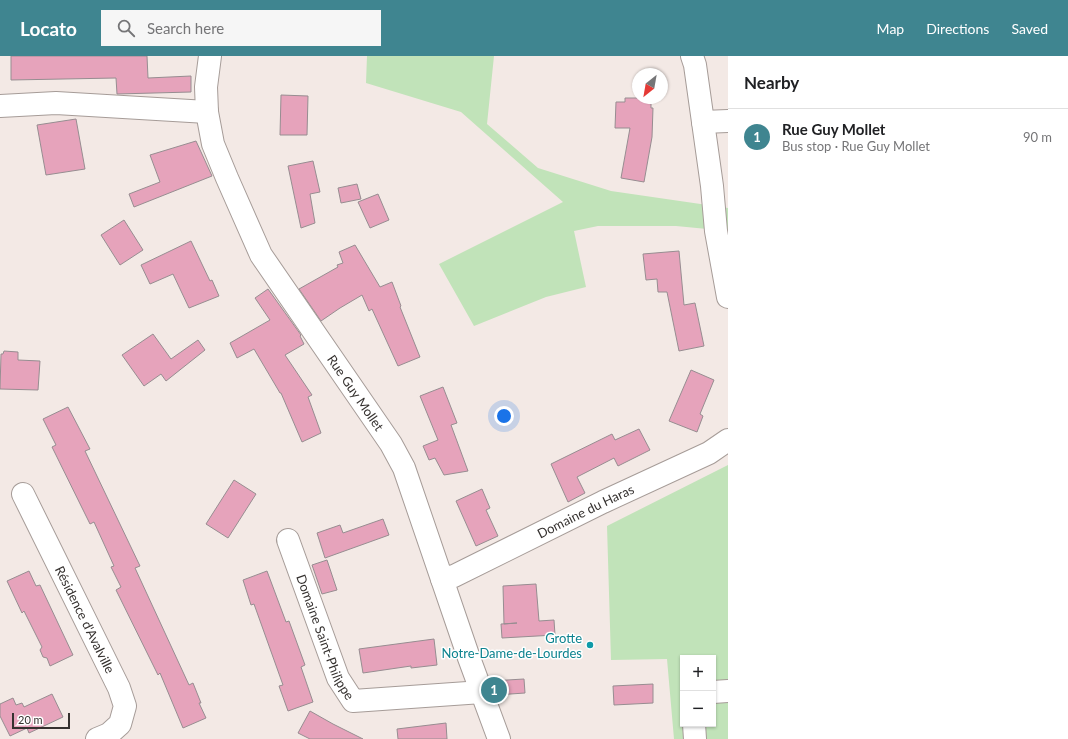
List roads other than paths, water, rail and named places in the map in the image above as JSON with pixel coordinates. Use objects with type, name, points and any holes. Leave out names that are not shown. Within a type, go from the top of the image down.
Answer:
[{"type":"street","name":"Rue Guy Mollet","points":[[210,56],[206,87],[207,112],[213,144],[227,178],[261,255],[390,444],[404,468],[469,658],[499,739]]},
{"type":"street","points":[[692,56],[695,64],[712,186],[716,231],[728,297]]},
{"type":"street","points":[[0,106],[56,102],[207,112]]},
{"type":"street","points":[[703,122],[728,120]]},
{"type":"street","name":"Domaine du Haras","points":[[442,579],[454,576],[603,502],[709,453],[728,442]]},
{"type":"street","name":"Résidence d'Avalville","points":[[23,494],[118,688],[125,706],[120,724],[109,734],[97,739]]},
{"type":"street","name":"Domaine Saint-Philippe","points":[[288,540],[338,678],[353,701],[482,692]]},
{"type":"street","points":[[716,692],[728,691]]},
{"type":"street","points":[[694,727],[695,739]]},
{"type":"place","name":"Grotte Notre-Dame-de-Lourdes","points":[[590,645]]},
{"type":"place","name":"Rue Guy Mollet","points":[[494,690]]}]
